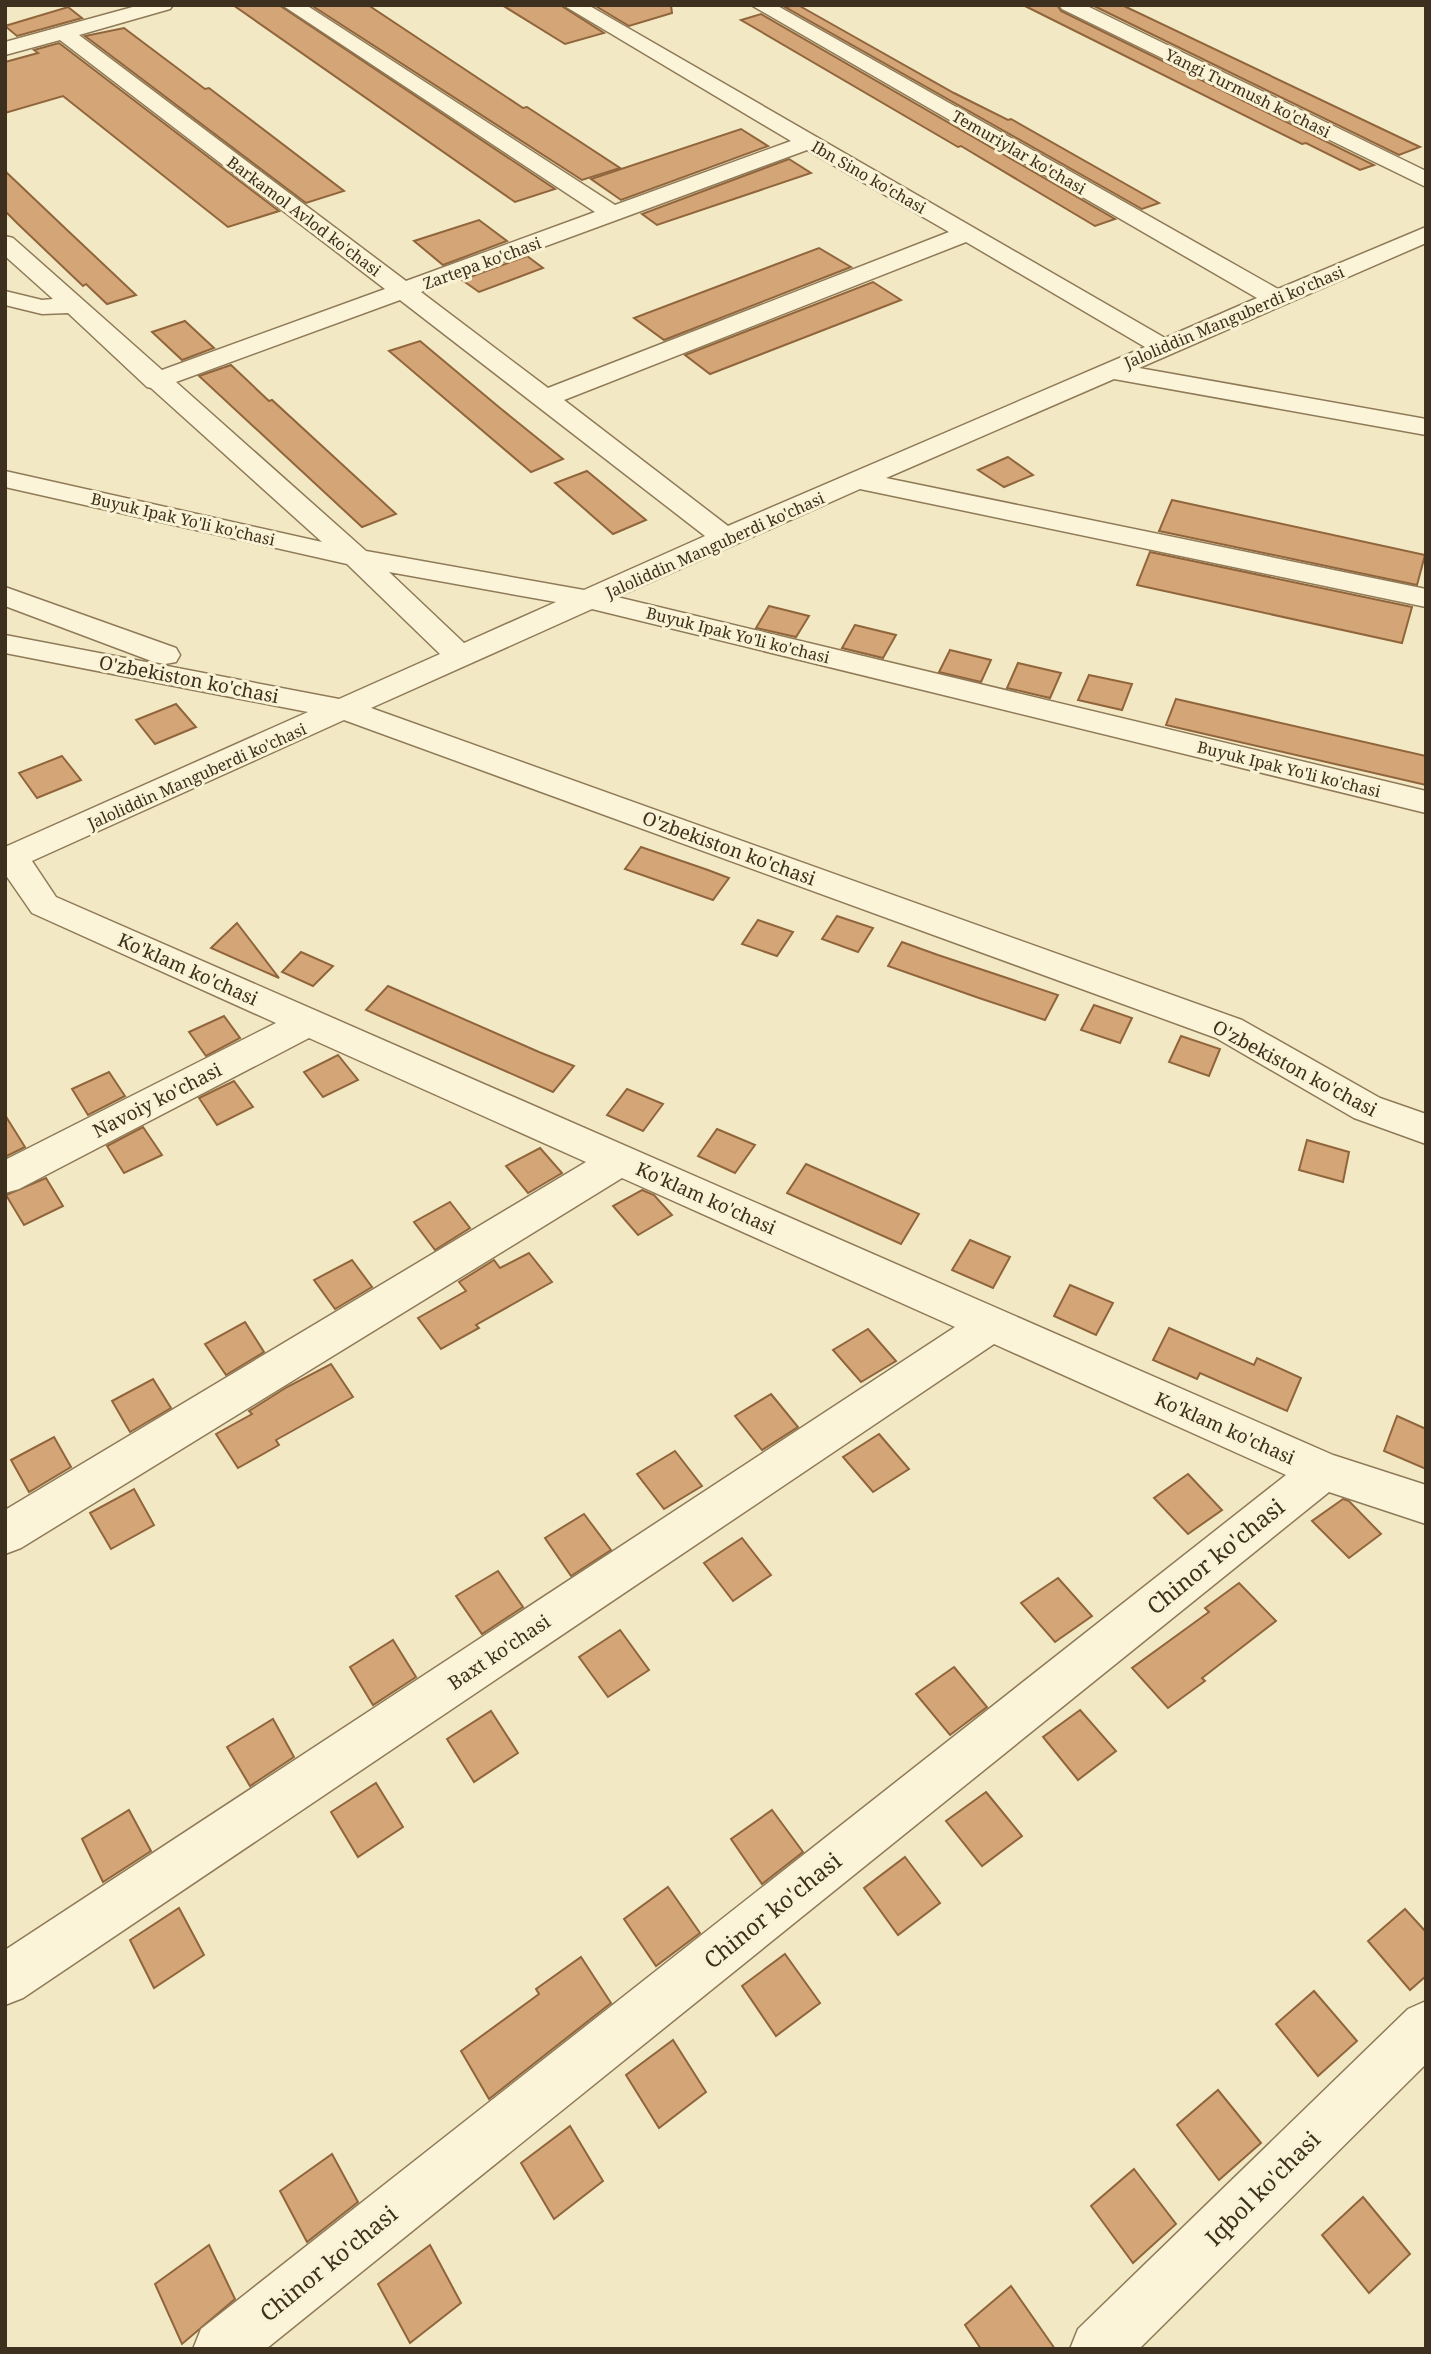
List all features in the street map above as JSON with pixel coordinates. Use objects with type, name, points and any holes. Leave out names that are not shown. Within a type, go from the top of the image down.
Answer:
[{"type":"street","points":[[5,49],[163,5]]},
{"type":"street","points":[[292,5],[613,214]]},
{"type":"street","name":"Ibn Sino ko'chasi","points":[[573,5],[1165,348]]},
{"type":"street","name":"Temuriylar ko'chasi","points":[[761,5],[1277,299]]},
{"type":"street","name":"Yangi Turmush ko'chasi","points":[[1069,5],[1426,180]]},
{"type":"street","name":"Barkamol Avlod ko'chasi","points":[[64,33],[725,538]]},
{"type":"street","name":"Zartepa ko'chasi","points":[[156,381],[808,142]]},
{"type":"street","points":[[545,398],[966,234]]},
{"type":"street","name":"Jaloliddin Manguberdi ko'chasi","points":[[8,859],[592,600],[725,538],[1426,234]]},
{"type":"street","points":[[5,243],[71,305],[357,558],[461,657]]},
{"type":"street","points":[[5,298],[42,307],[71,305]]},
{"type":"street","points":[[1108,370],[1420,422]]},
{"type":"street","name":"Buyuk Ipak Yo'li ko'chasi","points":[[5,479],[357,558],[592,600],[1426,802]]},
{"type":"street","points":[[860,481],[1426,598]]},
{"type":"street","points":[[5,596],[269,693]]},
{"type":"street","name":"O'zbekiston ko'chasi","points":[[5,644],[346,710],[1229,1029],[1367,1108],[1426,1129]]},
{"type":"street","name":"Ko'klam ko'chasi","points":[[8,859],[44,905],[1322,1471],[1426,1505]]},
{"type":"street","name":"Navoiy ko'chasi","points":[[5,1178],[308,1022]]},
{"type":"street","points":[[5,1534],[620,1160]]},
{"type":"street","name":"Baxt ko'chasi","points":[[5,1980],[992,1324]]},
{"type":"street","name":"Chinor ko'chasi","points":[[221,2349],[1322,1471]]},
{"type":"street","name":"Iqbol ko'chasi","points":[[1098,2349],[1426,2027]]},
{"type":"building","points":[[233,5],[279,5],[555,189],[515,202]]},
{"type":"building","points":[[311,5],[368,5],[523,108],[527,107],[620,168],[582,180]]},
{"type":"building","points":[[502,5],[560,5],[604,33],[565,44]]},
{"type":"building","points":[[594,5],[671,5],[672,13],[629,26]]},
{"type":"building","points":[[798,5],[954,93],[1008,120],[1011,119],[1159,203],[1142,209],[785,7]]},
{"type":"building","points":[[1023,5],[1057,5],[1061,11],[1374,165],[1360,170],[1306,143],[1302,144]]},
{"type":"building","points":[[1092,5],[1122,5],[1420,147],[1399,155]]},
{"type":"building","points":[[68,7],[82,18],[17,36],[5,26]]},
{"type":"building","points":[[761,14],[1115,219],[1095,226],[741,20]]},
{"type":"building","points":[[124,28],[205,89],[209,88],[344,191],[306,203],[85,36]]},
{"type":"building","points":[[59,43],[279,211],[228,227],[63,96],[5,113],[5,62],[38,53],[34,50]]},
{"type":"building","points":[[741,129],[768,146],[621,200],[591,179]]},
{"type":"building","points":[[789,159],[811,173],[657,225],[642,214]]},
{"type":"building","points":[[5,171],[136,295],[107,304],[86,284],[83,286],[5,211]]},
{"type":"building","points":[[479,220],[507,241],[443,265],[414,241]]},
{"type":"building","points":[[819,248],[851,267],[664,340],[634,318]]},
{"type":"building","points":[[527,256],[543,268],[479,292],[462,280]]},
{"type":"building","points":[[873,282],[901,300],[710,374],[685,355]]},
{"type":"building","points":[[185,321],[214,348],[182,360],[152,332]]},
{"type":"building","points":[[420,341],[563,459],[531,472],[389,351]]},
{"type":"building","points":[[231,365],[396,514],[362,527],[199,376]]},
{"type":"building","points":[[1008,457],[1033,475],[1004,487],[978,470]]},
{"type":"building","points":[[587,471],[646,520],[613,534],[555,483]]},
{"type":"building","points":[[1172,500],[1425,555],[1417,585],[1159,531]]},
{"type":"building","points":[[1150,552],[1412,607],[1402,643],[1137,585]]},
{"type":"building","points":[[769,606],[809,616],[796,637],[756,628]]},
{"type":"building","points":[[855,625],[896,635],[883,658],[842,648]]},
{"type":"building","points":[[950,650],[991,660],[981,682],[939,672]]},
{"type":"building","points":[[1018,663],[1061,673],[1050,698],[1007,688]]},
{"type":"building","points":[[1089,675],[1132,684],[1122,710],[1078,700]]},
{"type":"building","points":[[1176,699],[1426,756],[1426,785],[1166,725]]},
{"type":"building","points":[[176,704],[196,727],[155,744],[136,720]]},
{"type":"building","points":[[62,756],[81,780],[37,798],[19,773]]},
{"type":"building","points":[[641,847],[729,878],[713,900],[625,869]]},
{"type":"building","points":[[837,916],[873,928],[858,952],[822,939]]},
{"type":"building","points":[[758,920],[793,932],[777,956],[742,944]]},
{"type":"building","points":[[237,923],[279,978],[211,948]]},
{"type":"building","points":[[902,942],[1058,995],[1045,1020],[979,998],[888,966]]},
{"type":"building","points":[[301,952],[333,966],[313,986],[282,972]]},
{"type":"building","points":[[388,986],[574,1066],[553,1092],[366,1010]]},
{"type":"building","points":[[1094,1005],[1132,1018],[1120,1043],[1081,1030]]},
{"type":"building","points":[[224,1016],[240,1038],[206,1056],[189,1032]]},
{"type":"building","points":[[1181,1036],[1220,1049],[1209,1076],[1169,1062]]},
{"type":"building","points":[[338,1055],[358,1080],[323,1097],[304,1072]]},
{"type":"building","points":[[109,1072],[125,1096],[88,1115],[72,1089]]},
{"type":"building","points":[[234,1081],[253,1107],[217,1125],[199,1098]]},
{"type":"building","points":[[627,1089],[663,1104],[643,1131],[607,1115]]},
{"type":"building","points":[[5,1115],[25,1147],[5,1157]]},
{"type":"building","points":[[143,1127],[162,1155],[124,1173],[107,1146]]},
{"type":"building","points":[[717,1129],[755,1145],[735,1173],[698,1156]]},
{"type":"building","points":[[1307,1140],[1349,1152],[1343,1182],[1299,1170]]},
{"type":"building","points":[[540,1148],[562,1173],[528,1193],[506,1166]]},
{"type":"building","points":[[806,1164],[919,1214],[901,1244],[787,1193]]},
{"type":"building","points":[[46,1178],[63,1206],[24,1225],[6,1195]]},
{"type":"building","points":[[642,1190],[654,1195],[672,1215],[638,1235],[613,1206]]},
{"type":"building","points":[[450,1202],[470,1228],[435,1250],[414,1222]]},
{"type":"building","points":[[970,1240],[1010,1257],[993,1288],[952,1270]]},
{"type":"building","points":[[529,1253],[552,1282],[476,1325],[479,1328],[441,1349],[418,1318],[466,1291],[459,1282],[494,1260],[500,1268]]},
{"type":"building","points":[[352,1260],[372,1287],[335,1309],[314,1280]]},
{"type":"building","points":[[1070,1285],[1113,1303],[1096,1335],[1054,1316]]},
{"type":"building","points":[[245,1322],[264,1352],[226,1375],[205,1344]]},
{"type":"building","points":[[1169,1328],[1254,1365],[1257,1358],[1301,1378],[1287,1411],[1200,1373],[1197,1379],[1153,1360]]},
{"type":"building","points":[[868,1329],[896,1361],[861,1382],[833,1350]]},
{"type":"building","points":[[331,1364],[353,1397],[276,1440],[279,1445],[238,1468],[216,1434],[252,1414],[249,1411],[287,1387]]},
{"type":"building","points":[[153,1379],[171,1408],[130,1432],[112,1401]]},
{"type":"building","points":[[771,1394],[798,1427],[762,1450],[735,1416]]},
{"type":"building","points":[[1397,1416],[1426,1429],[1426,1469],[1384,1451]]},
{"type":"building","points":[[879,1434],[909,1469],[873,1492],[843,1457]]},
{"type":"building","points":[[54,1437],[71,1467],[29,1492],[11,1460]]},
{"type":"building","points":[[675,1451],[702,1486],[664,1509],[637,1474]]},
{"type":"building","points":[[1188,1474],[1222,1510],[1188,1534],[1154,1498]]},
{"type":"building","points":[[134,1489],[154,1525],[111,1549],[90,1513]]},
{"type":"building","points":[[1343,1499],[1349,1501],[1381,1534],[1349,1558],[1312,1521]]},
{"type":"building","points":[[584,1514],[611,1550],[571,1576],[545,1538]]},
{"type":"building","points":[[742,1538],[771,1575],[733,1601],[704,1563]]},
{"type":"building","points":[[498,1571],[523,1607],[482,1634],[456,1596]]},
{"type":"building","points":[[1058,1578],[1092,1616],[1055,1642],[1021,1603]]},
{"type":"building","points":[[1239,1583],[1276,1621],[1202,1678],[1205,1681],[1168,1708],[1132,1668],[1209,1612],[1205,1608]]},
{"type":"building","points":[[620,1630],[649,1670],[608,1697],[579,1657]]},
{"type":"building","points":[[393,1640],[416,1677],[373,1705],[350,1667]]},
{"type":"building","points":[[954,1667],[987,1707],[950,1735],[916,1694]]},
{"type":"building","points":[[1080,1710],[1116,1751],[1078,1780],[1043,1737]]},
{"type":"building","points":[[491,1711],[518,1753],[474,1782],[447,1739]]},
{"type":"building","points":[[273,1719],[294,1757],[250,1786],[227,1747]]},
{"type":"building","points":[[376,1783],[403,1827],[358,1857],[331,1812]]},
{"type":"building","points":[[986,1792],[1022,1836],[982,1866],[946,1821]]},
{"type":"building","points":[[129,1810],[151,1851],[103,1882],[82,1839]]},
{"type":"building","points":[[772,1810],[803,1852],[762,1884],[731,1839]]},
{"type":"building","points":[[905,1857],[940,1903],[898,1935],[864,1888]]},
{"type":"building","points":[[668,1887],[700,1933],[656,1966],[624,1919]]},
{"type":"building","points":[[179,1908],[204,1955],[154,1988],[130,1940]]},
{"type":"building","points":[[1405,1909],[1426,1932],[1426,1976],[1410,1990],[1368,1941]]},
{"type":"building","points":[[785,1954],[820,2003],[776,2036],[742,1986]]},
{"type":"building","points":[[581,1957],[611,2003],[489,2099],[461,2051],[539,1994],[536,1989]]},
{"type":"building","points":[[1314,1991],[1357,2041],[1318,2076],[1276,2024]]},
{"type":"building","points":[[673,2040],[706,2092],[659,2128],[626,2075]]},
{"type":"building","points":[[1218,2090],[1261,2143],[1219,2180],[1177,2125]]},
{"type":"building","points":[[570,2126],[603,2181],[554,2219],[521,2163]]},
{"type":"building","points":[[332,2154],[358,2202],[307,2242],[280,2191]]},
{"type":"building","points":[[1134,2169],[1176,2224],[1133,2263],[1091,2206]]},
{"type":"building","points":[[1363,2197],[1410,2254],[1369,2293],[1322,2235]]},
{"type":"building","points":[[209,2245],[235,2299],[182,2344],[155,2284]]},
{"type":"building","points":[[430,2245],[461,2303],[410,2343],[378,2284]]},
{"type":"building","points":[[1011,2286],[1055,2349],[981,2349],[965,2325]]}]
